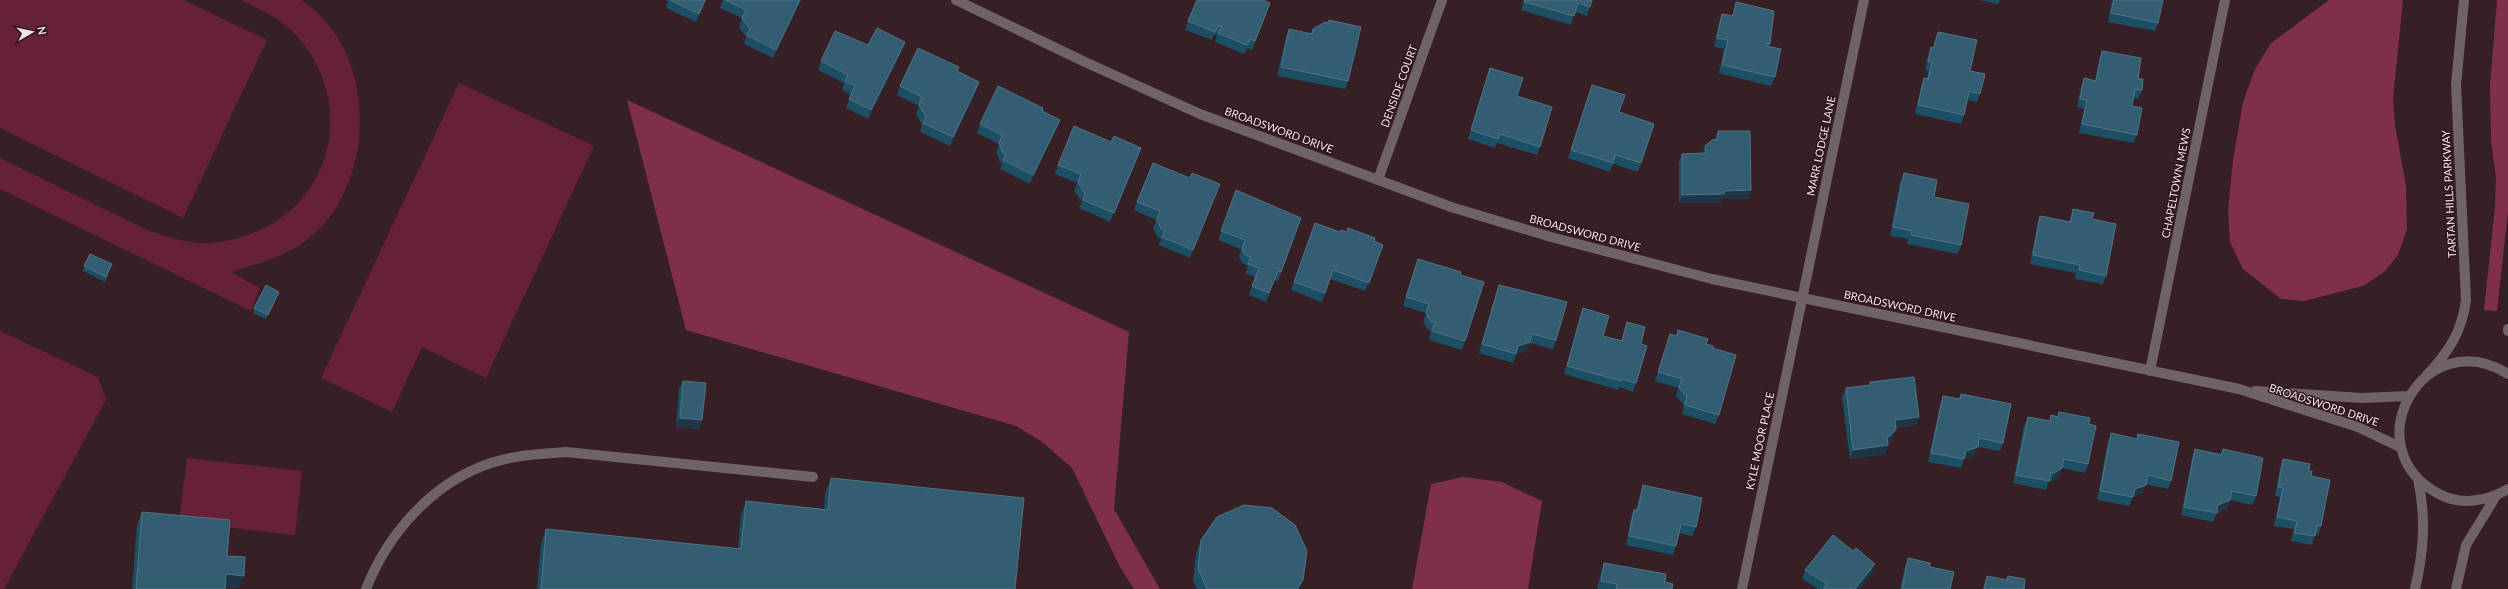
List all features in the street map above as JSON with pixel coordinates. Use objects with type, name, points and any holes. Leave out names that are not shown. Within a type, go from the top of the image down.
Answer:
[{"type":"street","name":"BROADSWORD DRIVE","points":[[956,0],[1085,62],[1200,114],[1451,207],[1551,237],[1712,279],[2239,390],[2358,427],[2400,447]]},
{"type":"street","name":"DENSIDE COURT","points":[[1378,180],[1442,0]]},
{"type":"street","name":"MARR LODGE LANE","points":[[1802,298],[1864,0]]},
{"type":"street","name":"CHAPELTOWN MEWS","points":[[2150,371],[2225,0]]},
{"type":"street","name":"TARTAN HILLS PARKWAY","points":[[2464,0],[2456,85],[2466,300],[2464,318],[2456,337],[2445,356],[2408,396],[2399,423],[2400,447],[2409,468],[2418,479],[2429,489],[2457,501],[2472,502],[2496,496],[2508,489]]},
{"type":"street","name":"KYLE MOOR PLACE","points":[[1742,589],[1802,298]]},
{"type":"street","name":"TARTAN HILLS PARKWAY","points":[[2426,376],[2442,366],[2453,362],[2477,361],[2495,366],[2508,374]]},
{"type":"street","name":"BROADSWORD DRIVE","points":[[2239,390],[2362,398],[2408,396]]},
{"type":"street","points":[[366,589],[378,561],[400,529],[426,501],[456,478],[491,463],[528,455],[566,452],[813,477]]},
{"type":"street","name":"TARTAN HILLS PARKWAY","points":[[2416,589],[2424,532],[2423,505],[2418,479]]},
{"type":"street","name":"TARTAN HILLS PARKWAY","points":[[2456,589],[2466,545],[2474,527],[2496,496]]},
{"type":"shaded area","points":[[0,0],[184,0],[267,40],[183,218],[0,128]]},
{"type":"shaded area","points":[[241,0],[301,0],[326,22],[344,49],[355,81],[360,114],[358,148],[349,181],[334,210],[313,235],[304,242],[284,254],[231,272],[260,288],[251,311],[0,189],[0,158],[147,230],[181,240],[213,243],[244,236],[275,222],[299,202],[316,178],[327,150],[330,120],[326,90],[315,61],[295,34],[289,28],[262,10]]},
{"type":"shaded area","points":[[2329,0],[2403,0],[2393,99],[2395,125],[2406,186],[2407,229],[2398,255],[2384,272],[2363,286],[2304,301],[2281,299],[2243,269],[2230,242],[2228,210],[2233,160],[2243,102],[2255,69],[2271,43]]},
{"type":"shaded area","points":[[2497,0],[2508,0],[2508,212],[2497,311],[2484,310],[2495,206],[2496,177],[2491,141],[2490,85]]},
{"type":"shaded area","points":[[459,83],[594,146],[486,378],[422,347],[392,412],[321,378]]},
{"type":"shaded area","points":[[627,100],[1129,332],[1114,509],[1160,589],[1134,589],[1120,567],[1072,468],[1041,441],[1016,426],[686,330]]},
{"type":"shaded area","points":[[0,331],[98,377],[106,400],[4,589],[0,589]]},
{"type":"shaded area","points":[[187,458],[302,471],[295,535],[179,522]]},
{"type":"shaded area","points":[[1463,477],[1502,482],[1542,501],[1528,589],[1412,589],[1431,484]]},
{"type":"building","points":[[670,0],[705,0],[699,14]]},
{"type":"building","points":[[725,0],[800,0],[776,50],[747,35],[750,29],[742,18],[746,10]]},
{"type":"building","points":[[1197,0],[1263,0],[1270,3],[1255,41],[1250,39],[1247,45],[1218,33],[1221,27],[1218,26],[1215,32],[1188,21]]},
{"type":"building","points":[[1525,0],[1592,0],[1590,7],[1578,3],[1574,16],[1524,2]]},
{"type":"building","points":[[2114,0],[2163,0],[2158,23],[2111,13]]},
{"type":"building","points":[[1736,2],[1774,11],[1770,44],[1767,43],[1766,46],[1781,49],[1775,77],[1722,65],[1728,40],[1717,38],[1722,14],[1733,16]]},
{"type":"building","points":[[1329,20],[1361,27],[1348,81],[1281,67],[1289,29],[1312,34],[1313,29],[1325,22],[1328,23]]},
{"type":"building","points":[[877,28],[905,42],[871,110],[849,99],[855,86],[845,81],[848,75],[821,61],[835,31],[868,45]]},
{"type":"building","points":[[1938,32],[1977,40],[1970,71],[1985,74],[1980,94],[1969,91],[1964,115],[1918,105],[1924,78],[1928,79],[1932,62],[1928,61],[1931,47],[1934,48]]},
{"type":"building","points":[[918,48],[959,67],[957,71],[979,82],[953,137],[923,123],[926,117],[919,105],[922,97],[900,86]]},
{"type":"building","points":[[2102,51],[2141,58],[2138,79],[2143,79],[2142,90],[2135,89],[2132,106],[2142,108],[2137,135],[2082,124],[2087,100],[2080,99],[2084,78],[2096,81]]},
{"type":"building","points":[[1490,68],[1523,78],[1517,96],[1552,107],[1540,147],[1500,134],[1498,139],[1471,130]]},
{"type":"building","points":[[1592,85],[1625,95],[1619,112],[1654,124],[1641,163],[1615,155],[1613,163],[1571,150]]},
{"type":"building","points":[[998,86],[1043,108],[1042,111],[1060,120],[1033,175],[1003,160],[1006,155],[1003,153],[999,143],[1002,135],[980,124]]},
{"type":"building","points":[[1074,126],[1111,142],[1114,136],[1141,148],[1114,213],[1083,200],[1085,194],[1078,182],[1081,174],[1058,165]]},
{"type":"building","points":[[1718,131],[1750,131],[1751,190],[1724,191],[1724,194],[1682,195],[1682,154],[1706,153],[1705,146],[1712,140],[1718,139]]},
{"type":"building","points":[[1153,163],[1190,178],[1192,173],[1220,184],[1193,250],[1162,237],[1165,230],[1161,229],[1157,219],[1160,211],[1137,202]]},
{"type":"building","points":[[1904,173],[1937,180],[1934,197],[1969,204],[1961,245],[1911,235],[1912,231],[1893,227]]},
{"type":"building","points":[[1236,190],[1301,218],[1281,272],[1278,271],[1269,293],[1252,286],[1259,268],[1248,264],[1251,257],[1245,255],[1242,248],[1245,240],[1221,231]]},
{"type":"building","points":[[2073,209],[2094,213],[2092,219],[2116,224],[2106,276],[2079,270],[2080,265],[2033,255],[2040,216],[2071,222]]},
{"type":"building","points":[[1315,223],[1340,232],[1341,230],[1347,232],[1348,228],[1375,238],[1374,241],[1383,245],[1369,283],[1333,270],[1325,293],[1294,282]]},
{"type":"building","points":[[90,254],[112,264],[106,277],[84,266]]},
{"type":"building","points":[[1418,259],[1461,272],[1460,275],[1484,282],[1465,341],[1432,331],[1435,323],[1431,322],[1426,313],[1429,304],[1406,297]]},
{"type":"building","points":[[266,285],[279,292],[268,315],[254,308]]},
{"type":"building","points":[[1499,285],[1567,302],[1556,340],[1532,334],[1530,342],[1518,346],[1516,354],[1482,344]]},
{"type":"building","points":[[1583,308],[1609,316],[1603,336],[1622,341],[1627,322],[1645,327],[1641,344],[1647,346],[1636,383],[1622,379],[1621,381],[1567,366]]},
{"type":"building","points":[[1678,330],[1708,339],[1706,344],[1713,346],[1713,348],[1736,355],[1719,415],[1685,405],[1687,397],[1679,387],[1682,379],[1658,372],[1670,334],[1677,336]]},
{"type":"building","points":[[1914,377],[1919,417],[1895,420],[1896,429],[1890,436],[1887,437],[1888,445],[1853,450],[1846,388],[1870,385],[1870,382]]},
{"type":"building","points":[[683,381],[706,383],[702,420],[680,418]]},
{"type":"building","points":[[1961,394],[2011,404],[2003,443],[1979,438],[1978,447],[1966,451],[1964,459],[1931,453],[1943,396],[1960,399]]},
{"type":"building","points":[[2059,412],[2090,418],[2089,424],[2096,426],[2088,464],[2064,459],[2062,468],[2054,473],[2051,472],[2049,481],[2016,475],[2028,417],[2050,421],[2051,415],[2058,417]]},
{"type":"building","points":[[2111,433],[2137,439],[2138,434],[2179,442],[2171,481],[2148,475],[2146,485],[2135,489],[2133,497],[2100,491]]},
{"type":"building","points":[[2195,449],[2221,455],[2223,449],[2263,458],[2256,496],[2232,491],[2230,500],[2218,505],[2217,513],[2184,507]]},
{"type":"building","points":[[2283,459],[2310,464],[2309,471],[2312,471],[2311,476],[2330,480],[2321,526],[2317,525],[2315,536],[2294,533],[2297,521],[2277,517],[2283,488],[2278,487]]},
{"type":"building","points":[[831,478],[1024,498],[1015,589],[541,589],[546,529],[741,549],[746,501],[828,510]]},
{"type":"building","points":[[1643,485],[1702,498],[1696,527],[1681,524],[1676,546],[1629,536],[1634,510],[1638,510]]},
{"type":"building","points":[[1244,505],[1272,508],[1295,525],[1307,551],[1303,580],[1297,589],[1207,589],[1198,569],[1201,540],[1217,517]]},
{"type":"building","points":[[142,512],[230,520],[227,556],[245,557],[244,576],[226,574],[225,589],[136,589]]},
{"type":"building","points":[[1833,535],[1853,551],[1856,548],[1875,564],[1855,589],[1823,589],[1827,584],[1805,570]]},
{"type":"building","points":[[1908,558],[1930,563],[1930,567],[1954,572],[1950,589],[1902,589]]},
{"type":"building","points":[[1604,563],[1666,574],[1665,582],[1673,584],[1672,589],[1616,589],[1617,584],[1601,581]]},
{"type":"building","points":[[1987,576],[2007,580],[2008,576],[2025,579],[2024,589],[1984,589]]}]
